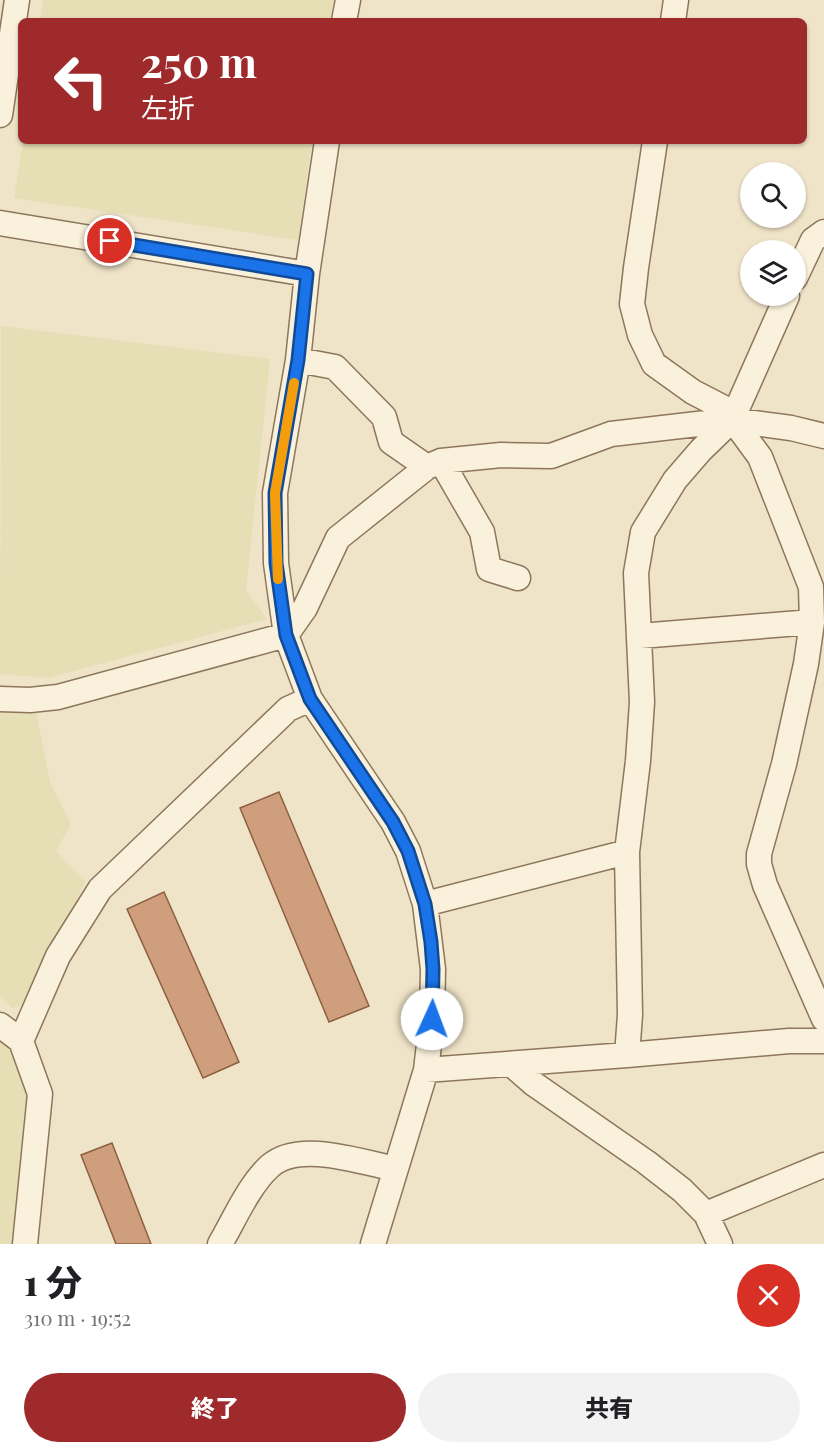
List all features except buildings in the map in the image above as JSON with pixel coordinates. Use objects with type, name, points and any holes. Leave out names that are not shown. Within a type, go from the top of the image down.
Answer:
[{"type":"street","points":[[0,115],[17,0]]},
{"type":"street","points":[[345,18],[348,0]]},
{"type":"street","points":[[673,18],[676,0]]},
{"type":"street","points":[[327,144],[307,274],[298,360],[275,493],[276,563],[286,635],[310,699],[393,822],[408,851],[425,904],[433,969],[432,1019],[426,1070],[372,1244]]},
{"type":"street","points":[[655,144],[632,304],[640,335],[654,364],[693,392],[724,408],[760,457],[811,587],[815,632],[784,764],[761,846],[759,864],[765,885],[824,1018]]},
{"type":"street","points":[[0,223],[307,274]]},
{"type":"street","points":[[806,255],[813,240],[824,232]]},
{"type":"street","points":[[627,1055],[630,1015],[627,852],[638,761],[642,702],[636,573],[643,532],[675,480],[701,450],[732,420],[783,306]]},
{"type":"street","points":[[298,360],[335,367],[384,417],[391,442],[434,464],[482,532],[489,569],[518,578]]},
{"type":"street","points":[[0,699],[30,700],[58,697],[286,635],[305,608],[338,538],[434,464],[501,455],[551,456],[610,434],[732,420],[791,428],[824,436]]},
{"type":"street","points":[[640,636],[815,632]]},
{"type":"street","points":[[21,1041],[58,956],[100,889],[288,709],[310,699]]},
{"type":"street","points":[[425,904],[627,852]]},
{"type":"street","points":[[0,1025],[21,1041],[40,1094],[25,1244]]},
{"type":"street","points":[[426,1070],[789,1041],[824,1041]]},
{"type":"street","points":[[510,1064],[534,1084],[646,1162],[682,1190],[706,1214],[720,1244]]},
{"type":"street","points":[[220,1244],[257,1180],[279,1160],[298,1153],[309,1153],[395,1169]]},
{"type":"street","points":[[706,1214],[824,1165]]},
{"type":"shaded area","points":[[43,0],[333,0],[330,18],[40,18]]},
{"type":"shaded area","points":[[23,144],[312,144],[298,240],[14,198]]},
{"type":"shaded area","points":[[1,326],[270,359],[246,591],[267,619],[48,678],[0,674]]},
{"type":"shaded area","points":[[0,704],[35,706],[50,782],[71,824],[56,851],[86,881],[21,1006],[12,1008],[0,997]]},
{"type":"shaded area","points":[[0,1032],[31,1071],[20,1244],[0,1244]]},
{"type":"slow traffic","points":[[278,579],[275,493],[294,383]]},
{"type":"route","points":[[110,241],[307,274],[298,360],[275,493],[276,563],[286,635],[310,699],[393,822],[418,877],[431,942],[432,1019]]}]
